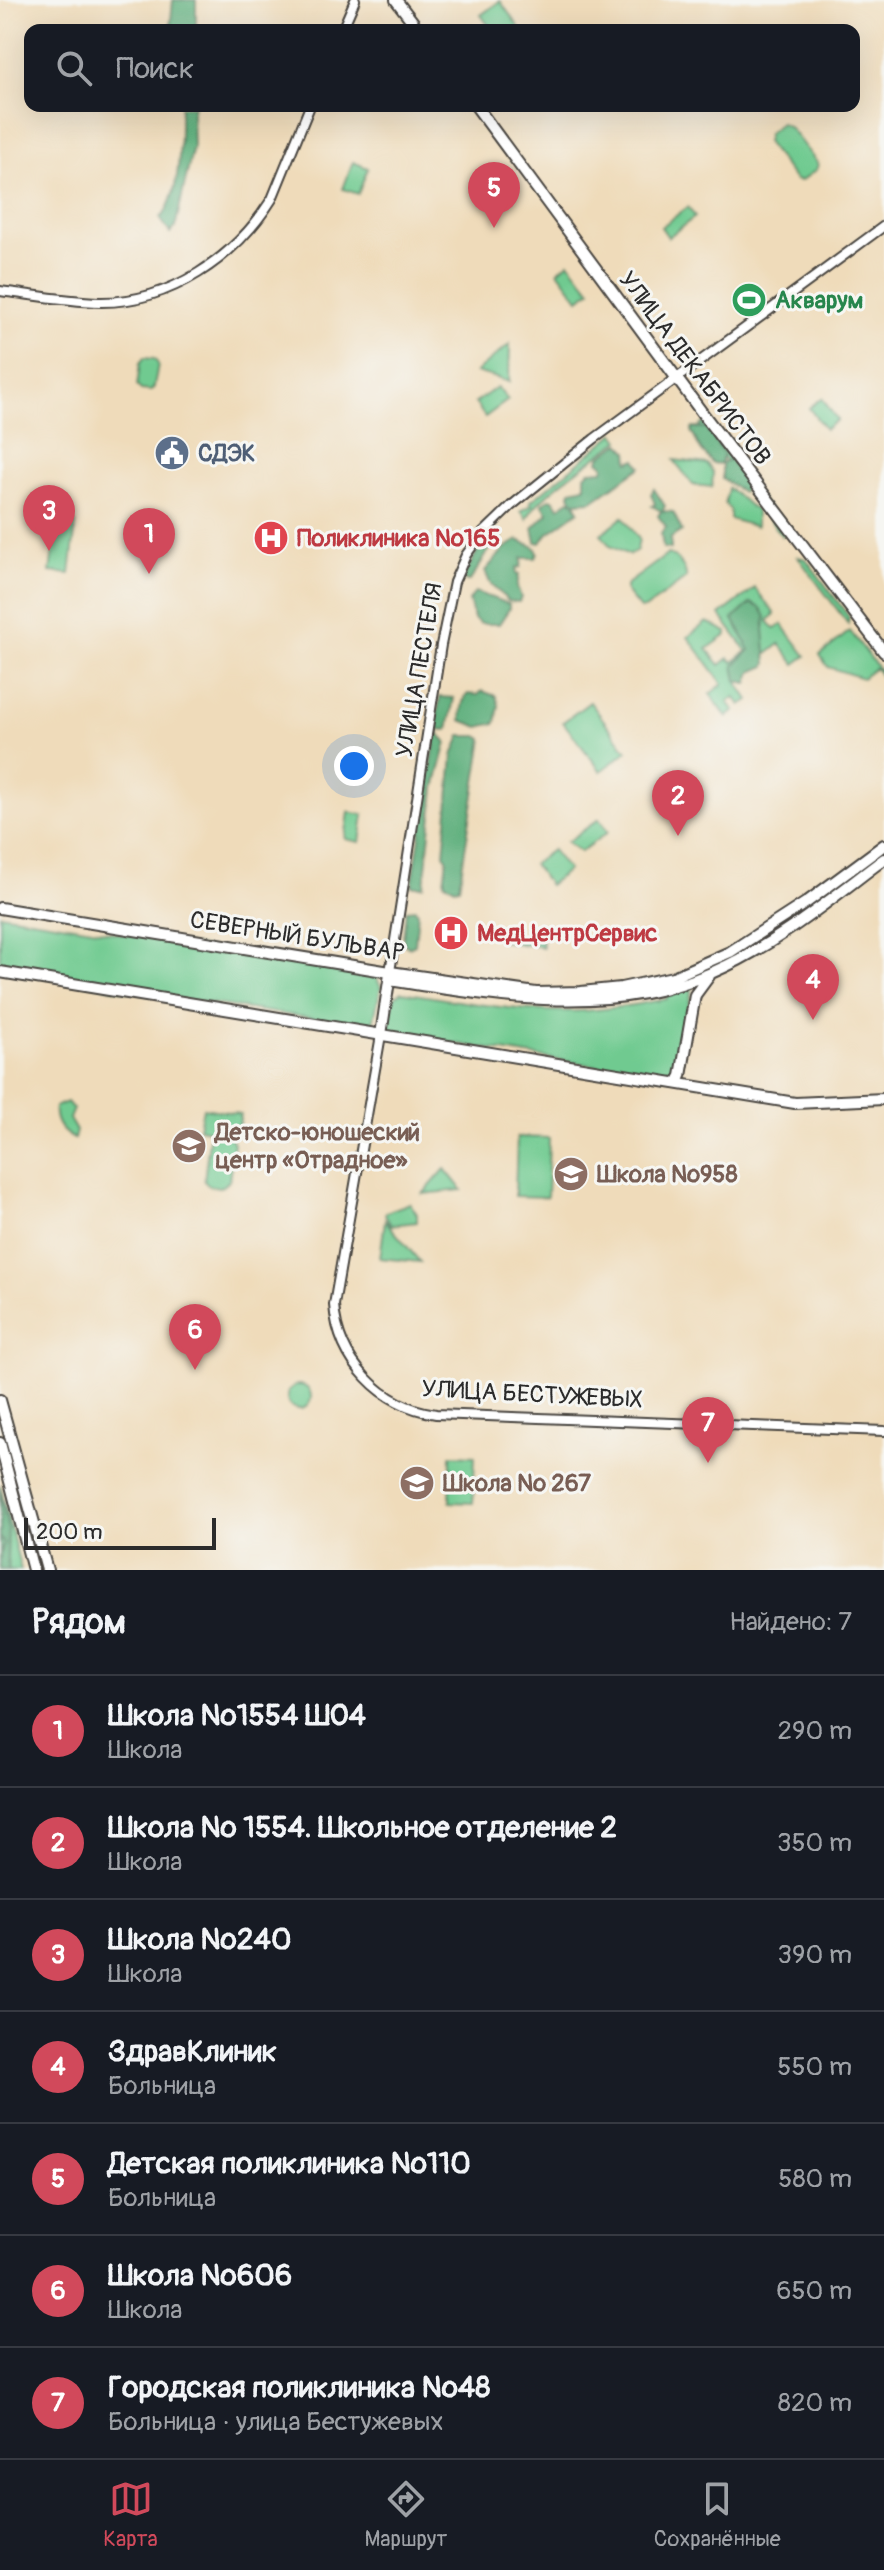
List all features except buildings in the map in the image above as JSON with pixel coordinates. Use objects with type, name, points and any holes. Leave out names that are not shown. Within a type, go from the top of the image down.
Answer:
[{"type":"main road","points":[[396,0],[414,24]]},
{"type":"main road","name":"УЛИЦА ДЕКАБРИСТОВ","points":[[480,112],[884,652]]},
{"type":"main road","name":"СЕВЕРНЫЙ БУЛЬВАР","points":[[389,976],[536,993],[581,992],[657,981],[700,967],[744,944],[884,845]]},
{"type":"main road","name":"СЕВЕРНЫЙ БУЛЬВАР","points":[[0,908],[532,1000],[576,1002],[620,997],[712,973],[793,926],[884,859]]},
{"type":"main road","points":[[0,972],[795,1103],[884,1099]]},
{"type":"main road","points":[[677,1083],[681,1076],[695,995],[712,973]]},
{"type":"main road","name":"УЛИЦА БЕСТУЖЕВЫХ","points":[[381,1035],[389,976]]},
{"type":"main road","points":[[0,1400],[47,1570]]},
{"type":"main road","points":[[0,1443],[33,1570]]},
{"type":"street","points":[[345,24],[355,0]]},
{"type":"street","points":[[0,291],[119,301],[159,292],[199,273],[236,245],[264,212],[307,112]]},
{"type":"street","name":"УЛИЦА ПЕСТЕЛЯ","points":[[389,976],[441,645],[459,569],[480,536],[511,506],[594,439],[884,226]]},
{"type":"street","name":"УЛИЦА БЕСТУЖЕВЫХ","points":[[381,1035],[334,1305],[335,1320],[352,1359],[367,1381],[386,1396],[417,1411],[436,1414],[884,1431]]},
{"type":"green space","points":[[173,0],[196,0],[196,24],[171,24]]},
{"type":"green space","points":[[500,1],[517,24],[488,24],[481,15]]},
{"type":"green space","points":[[180,112],[192,112],[193,147],[175,228],[170,233],[160,218],[172,196],[179,149]]},
{"type":"green space","points":[[781,123],[789,127],[818,164],[816,170],[801,181],[795,180],[766,142],[768,133]]},
{"type":"green space","points":[[353,162],[368,168],[358,194],[343,189]]},
{"type":"green space","points":[[688,207],[695,217],[668,237],[661,227]]},
{"type":"green space","points":[[569,262],[591,290],[579,299],[558,271]]},
{"type":"green space","points":[[510,344],[509,382],[476,372]]},
{"type":"green space","points":[[144,358],[154,359],[158,364],[151,391],[141,390],[137,386],[140,363]]},
{"type":"green space","points":[[497,387],[508,400],[485,417],[475,403]]},
{"type":"green space","points":[[822,398],[837,420],[825,429],[809,408]]},
{"type":"green space","points":[[704,423],[786,533],[782,536],[700,426]]},
{"type":"green space","points":[[693,428],[706,428],[724,455],[720,464],[712,463],[701,450],[691,431]]},
{"type":"green space","points":[[615,433],[620,440],[542,499],[527,519],[521,511],[532,505],[530,502]]},
{"type":"green space","points":[[620,443],[628,451],[629,462],[636,459],[641,467],[592,501],[575,502],[579,511],[547,534],[541,543],[536,542],[533,528],[548,513],[542,504],[549,499],[559,507],[570,500],[574,502],[571,490],[585,487],[585,475],[589,471],[603,470],[600,457]]},
{"type":"green space","points":[[730,459],[744,479],[746,487],[742,492],[722,479],[722,463]]},
{"type":"green space","points":[[674,460],[707,464],[713,473],[712,487],[693,485]]},
{"type":"green space","points":[[728,488],[756,511],[756,527],[730,519],[730,510],[725,503]]},
{"type":"green space","points":[[654,489],[665,506],[662,511],[673,512],[682,531],[671,538],[671,549],[663,548],[661,534],[666,527],[658,516],[661,511],[652,506],[655,504],[651,494]]},
{"type":"green space","points":[[623,517],[639,539],[637,550],[629,555],[610,546],[601,534]]},
{"type":"green space","points":[[57,520],[76,523],[70,574],[50,572]]},
{"type":"green space","points":[[498,531],[501,541],[493,544],[470,581],[462,579],[481,545]]},
{"type":"green space","points":[[518,540],[535,547],[538,553],[536,558],[522,558],[521,567],[517,568],[519,602],[508,601],[490,583],[485,571],[505,548]]},
{"type":"green space","points":[[668,554],[681,563],[686,578],[645,609],[640,609],[626,592],[626,585]]},
{"type":"green space","points":[[798,557],[806,559],[849,617],[848,624]]},
{"type":"green space","points":[[755,588],[775,614],[768,621],[775,629],[782,624],[806,656],[795,664],[780,644],[740,675],[739,685],[749,700],[741,705],[735,697],[728,702],[735,711],[727,717],[710,694],[723,684],[688,637],[707,622],[727,632],[707,649],[720,665],[729,658],[733,662],[747,651],[720,615]]},
{"type":"green space","points":[[475,592],[509,604],[499,624],[481,624],[474,619],[469,601]]},
{"type":"green space","points":[[751,603],[761,608],[766,617],[767,663],[752,672],[748,683],[737,681],[734,665],[750,650],[733,619]]},
{"type":"green space","points":[[850,631],[884,680],[875,668],[862,678],[828,667],[820,655]]},
{"type":"green space","points":[[482,691],[496,696],[499,705],[496,723],[479,727],[461,720],[464,699],[468,694],[478,695]]},
{"type":"green space","points":[[440,697],[454,698],[448,730],[435,729]]},
{"type":"green space","points":[[590,702],[627,751],[601,771],[563,722]]},
{"type":"green space","points":[[439,734],[447,742],[435,788],[424,886],[412,886],[436,735]]},
{"type":"green space","points":[[461,736],[483,739],[459,887],[455,888],[444,882],[447,858],[444,854],[453,755]]},
{"type":"green space","points":[[349,812],[364,815],[360,842],[345,839]]},
{"type":"green space","points":[[599,819],[608,832],[580,852],[567,842]]},
{"type":"green space","points":[[552,850],[568,870],[549,885],[533,864]]},
{"type":"green space","points":[[415,909],[418,912],[415,944],[409,947],[403,939],[406,910]]},
{"type":"green space","points":[[0,914],[375,975],[381,987],[372,1027],[0,969]]},
{"type":"green space","points":[[495,932],[541,939],[543,947],[502,941],[495,937]]},
{"type":"green space","points":[[693,983],[677,1074],[671,1078],[390,1033],[388,1029],[394,998],[401,992],[513,1008],[580,1011],[667,999],[666,991]]},
{"type":"green space","points":[[67,1102],[73,1109],[69,1119],[76,1131],[74,1139],[62,1130],[55,1117],[55,1107]]},
{"type":"green space","points":[[203,1108],[241,1114],[237,1135],[229,1134],[234,1143],[229,1181],[221,1187],[209,1186],[204,1181],[209,1139],[213,1133],[221,1132],[199,1128]]},
{"type":"green space","points":[[517,1137],[549,1138],[547,1197],[515,1196]]},
{"type":"green space","points":[[445,1169],[462,1190],[423,1194]]},
{"type":"green space","points":[[410,1203],[417,1214],[417,1222],[391,1225],[386,1212]]},
{"type":"green space","points":[[385,1220],[420,1262],[380,1258]]},
{"type":"green space","points":[[299,1385],[307,1389],[311,1397],[307,1405],[299,1409],[291,1405],[287,1397],[291,1389]]},
{"type":"green space","points":[[451,1455],[475,1456],[473,1503],[450,1502]]},
{"type":"green space","points":[[0,1485],[21,1570],[0,1570]]},
{"type":"green space","points":[[0,1492],[8,1530],[9,1570],[0,1570],[4,1544],[0,1537]]},
{"type":"place","name":"Детская поликлиника №110","points":[[494,228]]},
{"type":"place","name":"Акварум","points":[[749,300]]},
{"type":"place","name":"СДЭК","points":[[172,453]]},
{"type":"place","name":"Поликлиника №165","points":[[271,538]]},
{"type":"place","name":"Школа №240","points":[[49,551]]},
{"type":"place","name":"Школа №1554 ШО4","points":[[149,574]]},
{"type":"place","name":"Школа № 1554. Школьное отделение 2","points":[[678,836]]},
{"type":"place","name":"МедЦентрСервис","points":[[451,933]]},
{"type":"place","name":"ЗдравКлиник","points":[[813,1020]]},
{"type":"place","name":"Детско-юношеский центр «Отрадное»","points":[[189,1146]]},
{"type":"place","name":"Школа №958","points":[[571,1174]]},
{"type":"place","name":"Школа №606","points":[[195,1370]]},
{"type":"place","name":"Городская поликлиника №48","points":[[708,1463]]},
{"type":"place","name":"Школа № 267","points":[[417,1483]]}]
